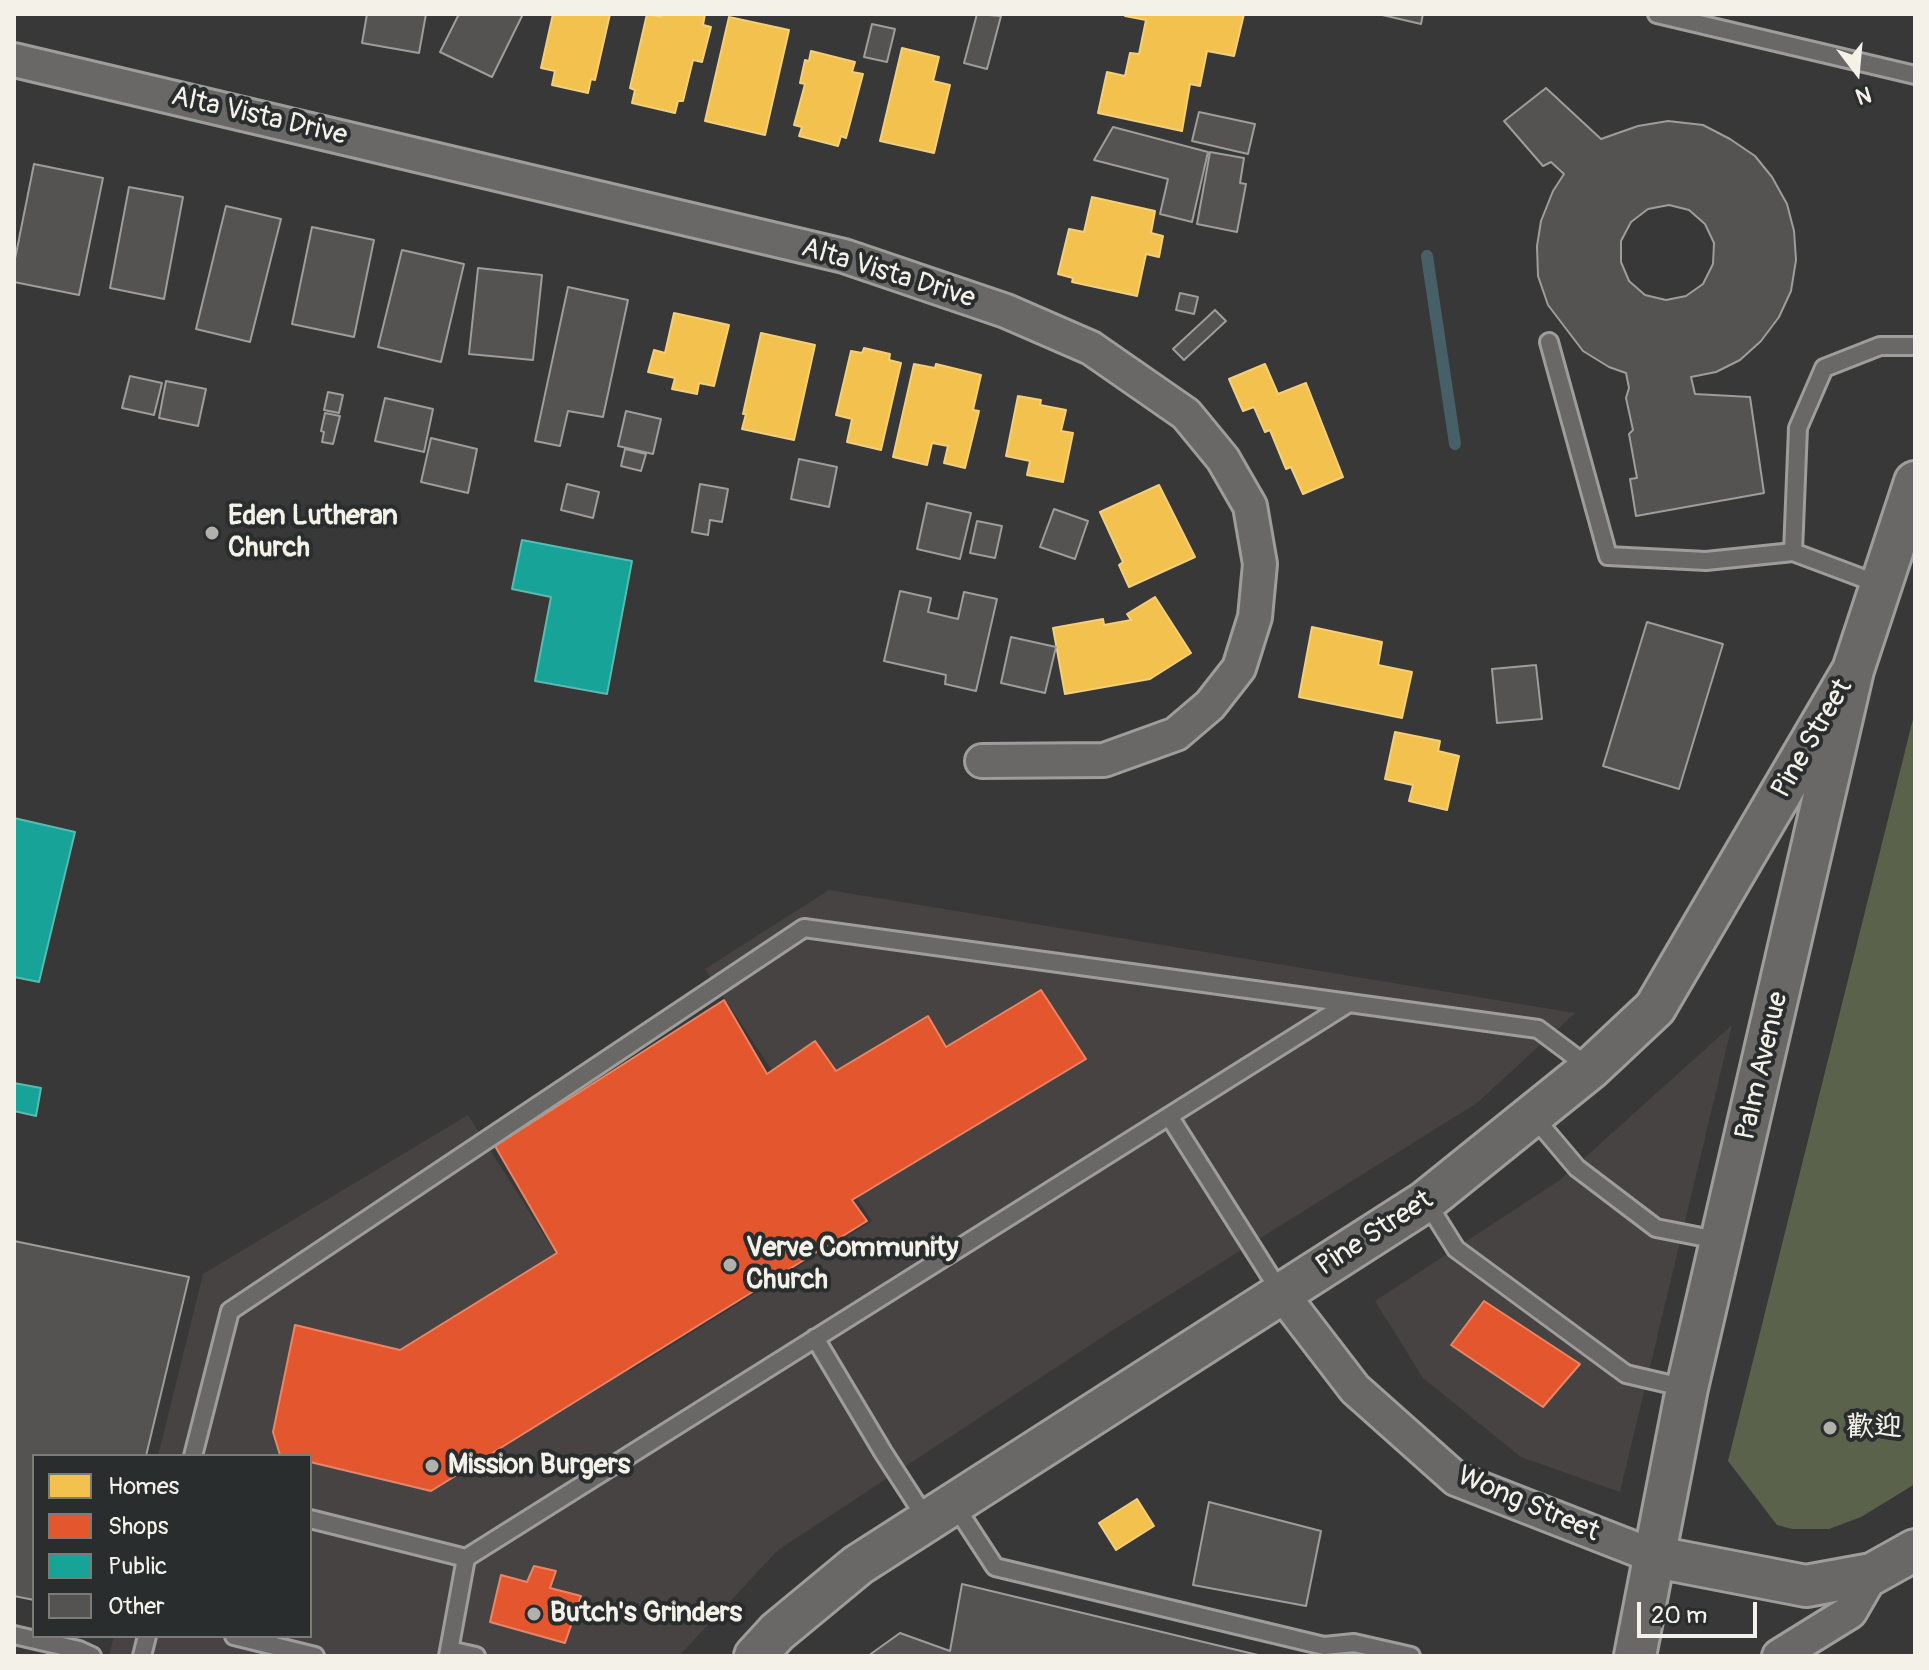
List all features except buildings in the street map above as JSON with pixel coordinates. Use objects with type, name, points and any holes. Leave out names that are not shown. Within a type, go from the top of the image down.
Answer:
[{"type":"street","name":"Alta Vista Drive","points":[[14,60],[844,256],[1006,311],[1091,348],[1164,397],[1186,414],[1223,459],[1250,506],[1260,564],[1255,617],[1239,668],[1210,705],[1176,734],[1104,760],[982,761]]},
{"type":"street","name":"Palm Avenue","points":[[1635,1656],[1687,1388],[1853,670],[1915,482]]},
{"type":"street","name":"Pine Street","points":[[755,1656],[777,1632],[858,1565],[1426,1201],[1591,1068],[1655,1008],[1853,670]]},
{"type":"street","name":"Wong Street","points":[[1282,1294],[1355,1389],[1456,1479],[1656,1557]]},
{"type":"street","points":[[1656,1557],[1806,1586],[1872,1574],[1915,1550]]},
{"type":"street","points":[[1785,1654],[1850,1612],[1872,1574]]},
{"type":"lane","points":[[1657,14],[1915,75]]},
{"type":"lane","points":[[1549,342],[1608,556],[1706,561],[1793,552],[1881,585]]},
{"type":"lane","points":[[1793,552],[1798,428],[1824,368],[1880,346],[1915,346]]},
{"type":"lane","points":[[194,1454],[230,1311],[804,928],[1538,1029],[1591,1068]]},
{"type":"lane","points":[[312,1520],[466,1558],[1349,1003]]},
{"type":"lane","points":[[1169,1116],[1282,1294]]},
{"type":"lane","points":[[1533,1116],[1577,1168],[1656,1228],[1723,1242]]},
{"type":"lane","points":[[1426,1201],[1456,1249],[1626,1374],[1687,1388]]},
{"type":"lane","points":[[815,1338],[883,1452],[995,1567],[1324,1646],[1354,1643],[1411,1656]]},
{"type":"lane","points":[[466,1558],[448,1653],[476,1656]]},
{"type":"lane","points":[[14,1635],[79,1650],[92,1656]]},
{"type":"lane","points":[[242,1638],[315,1656]]},
{"type":"shaded area","points":[[829,890],[1575,1013],[1477,1103],[1113,1330],[778,1550],[679,1656],[109,1656],[114,1638],[312,1638],[312,1454],[158,1454],[203,1274],[468,1115],[630,1371],[872,1221],[705,969]]},
{"type":"shaded area","points":[[1732,1025],[1620,1492],[1521,1457],[1423,1378],[1375,1301],[1560,1180]]},
{"type":"green space","points":[[1915,711],[1915,1484],[1861,1517],[1829,1529],[1792,1529],[1777,1525],[1728,1461]]},
{"type":"waterway","points":[[1427,256],[1455,444]]},
{"type":"place","name":"Eden Lutheran Church","points":[[212,533]]},
{"type":"place","name":"Verve Community Church","points":[[730,1265]]},
{"type":"place","name":"歡迎","points":[[1830,1428]]},
{"type":"place","name":"Mission Burgers","points":[[432,1466]]},
{"type":"place","name":"Butch's Grinders","points":[[534,1614]]}]
